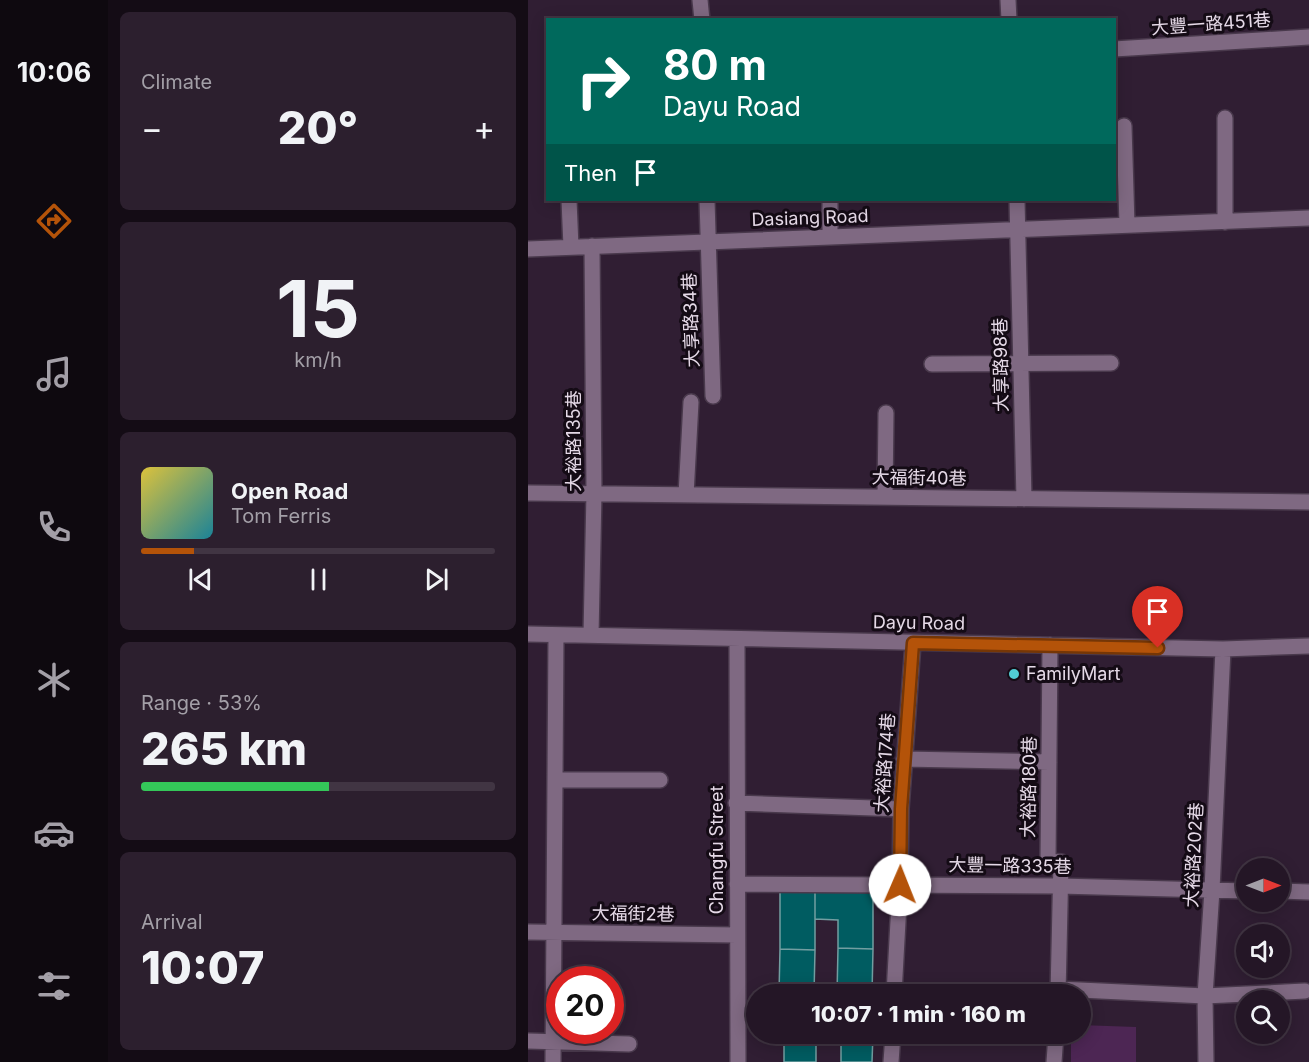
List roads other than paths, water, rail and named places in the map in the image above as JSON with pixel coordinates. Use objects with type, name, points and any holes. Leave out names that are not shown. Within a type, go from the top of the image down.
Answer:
[{"type":"street","points":[[700,0],[702,18]]},
{"type":"street","points":[[1008,0],[1009,18]]},
{"type":"street","name":"大豐一路451巷","points":[[1116,49],[1309,37]]},
{"type":"street","points":[[1225,118],[1225,222]]},
{"type":"street","points":[[1124,126],[1127,225]]},
{"type":"street","points":[[569,201],[571,247]]},
{"type":"street","name":"大享路34巷","points":[[707,201],[713,396]]},
{"type":"street","points":[[830,201],[830,237]]},
{"type":"street","name":"大享路98巷","points":[[1017,201],[1024,499]]},
{"type":"street","name":"Dasiang Road","points":[[528,249],[1309,218]]},
{"type":"street","name":"大裕路135巷","points":[[591,635],[594,494],[592,246]]},
{"type":"street","points":[[932,364],[1111,363]]},
{"type":"street","points":[[686,495],[691,402]]},
{"type":"street","points":[[885,497],[886,413]]},
{"type":"street","name":"大福街40巷","points":[[528,493],[1309,502]]},
{"type":"street","name":"Dayu Road","points":[[528,634],[1223,649],[1309,646]]},
{"type":"street","points":[[554,966],[556,635]]},
{"type":"street","name":"Changfu Street","points":[[737,639],[738,1062]]},
{"type":"street","name":"大裕路174巷","points":[[895,984],[901,809],[913,643]]},
{"type":"street","name":"大裕路180巷","points":[[1050,645],[1048,861],[1061,862],[1059,984]]},
{"type":"street","name":"大裕路202巷","points":[[1206,1062],[1205,996],[1223,649]]},
{"type":"street","points":[[904,759],[1049,762]]},
{"type":"street","points":[[555,780],[660,780]]},
{"type":"street","points":[[736,802],[901,809]]},
{"type":"street","name":"大豐一路335巷","points":[[737,884],[1060,886],[1236,891]]},
{"type":"street","points":[[1290,891],[1309,892]]},
{"type":"street","name":"大福街2巷","points":[[528,932],[737,935]]},
{"type":"street","name":"大裕路180巷","points":[[1091,993],[1205,996],[1305,991]]},
{"type":"street","points":[[528,1041],[546,1041]]},
{"type":"street","points":[[553,1044],[553,1062]]},
{"type":"street","points":[[624,1044],[629,1044]]},
{"type":"street","points":[[891,1062],[892,1044]]},
{"type":"street","points":[[1054,1062],[1055,1044]]},
{"type":"place","name":"FamilyMart","points":[[1014,674]]}]
